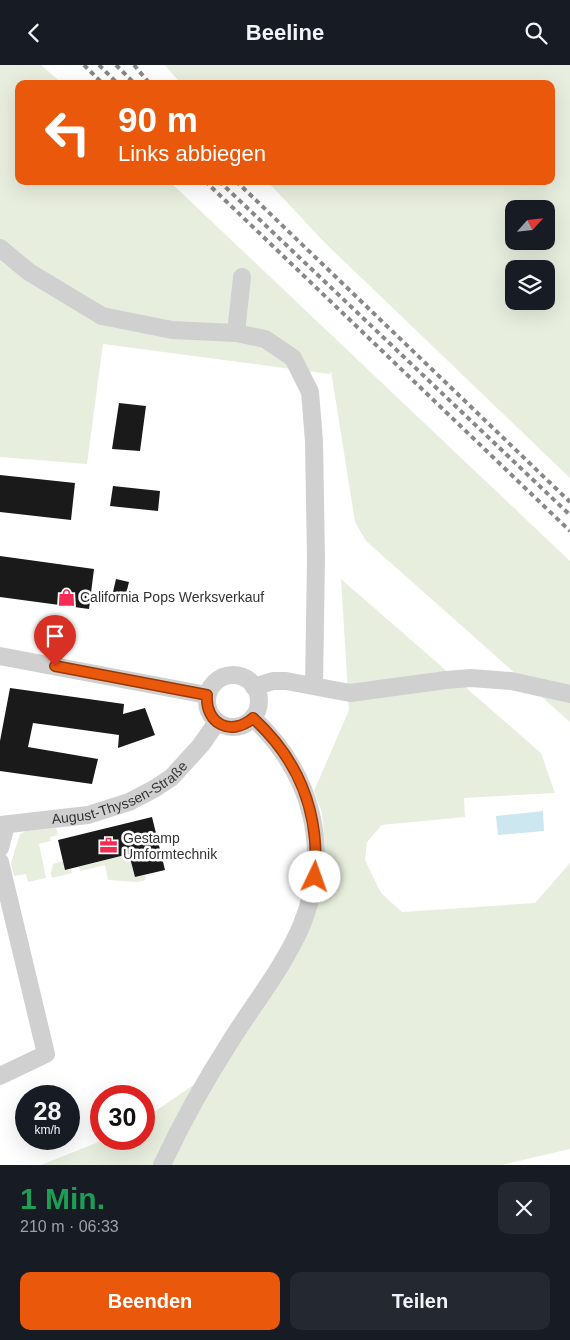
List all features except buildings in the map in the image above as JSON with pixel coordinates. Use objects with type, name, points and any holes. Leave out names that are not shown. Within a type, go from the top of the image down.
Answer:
[{"type":"street","points":[[0,248],[30,272],[102,316],[172,330],[236,333],[265,339],[294,358],[310,392],[314,441],[316,539],[314,686]]},
{"type":"street","points":[[236,333],[242,277]]},
{"type":"street","points":[[0,656],[207,695]]},
{"type":"street","points":[[231,675],[244,678],[254,687],[259,703],[253,718],[240,726],[232,727],[217,722],[212,717],[208,710],[207,695],[216,681],[231,675]]},
{"type":"street","points":[[254,687],[273,681],[286,681],[350,693],[471,678],[511,681],[570,694]]},
{"type":"street","points":[[162,1165],[209,1077],[292,945],[304,918],[312,893],[315,877],[316,845],[313,820],[306,794],[287,756],[267,731],[253,718]]},
{"type":"street","name":"August-Thyssen-Straße","points":[[3,825],[88,815],[129,802],[172,777],[201,745],[217,722]]},
{"type":"street","points":[[0,848],[3,825]]},
{"type":"street","points":[[0,862],[46,1053],[0,1075]]},
{"type":"green space","points":[[0,65],[41,65],[58,80],[15,80],[15,185],[173,185],[570,561],[570,722],[366,541],[355,522],[331,371],[330,374],[103,344],[87,464],[0,457]]},
{"type":"green space","points":[[165,65],[570,65],[570,478],[324,242],[271,185],[555,185],[555,80],[178,80]]},
{"type":"green space","points":[[341,579],[541,753],[555,793],[464,798],[465,817],[382,825],[367,842],[365,860],[381,893],[402,912],[535,903],[570,863],[570,1149],[502,1165],[41,1165],[90,1145],[90,1150],[155,1150],[155,1111],[228,1061],[296,957],[311,925],[322,892],[325,868],[322,813],[314,791],[349,710]]},
{"type":"green space","points":[[56,828],[58,835],[50,837],[51,841],[39,844],[46,878],[28,882],[26,874],[14,876],[11,863],[20,834],[26,831]]},
{"type":"green space","points":[[129,854],[135,877],[145,875],[146,880],[137,882],[108,880],[105,865],[80,871],[79,867]]},
{"type":"green space","points":[[63,861],[65,870],[71,869],[72,873],[52,878],[53,864]]},
{"type":"water","points":[[543,811],[544,831],[498,835],[496,816]]},
{"type":"railway","points":[[84,65],[99,80]]},
{"type":"railway","points":[[99,65],[114,80]]},
{"type":"railway","points":[[116,65],[131,80]]},
{"type":"railway","points":[[134,65],[147,80]]},
{"type":"railway","points":[[209,185],[570,531]]},
{"type":"railway","points":[[223,185],[570,515]]},
{"type":"railway","points":[[240,185],[570,502]]},
{"type":"place","name":"California Pops Werksverkauf","points":[[66,597]]},
{"type":"place","name":"Gestamp Umformtechnik","points":[[109,846]]},
{"type":"route","points":[[55,666],[207,695],[208,710],[217,722],[224,726],[240,726],[253,718],[278,743],[287,756],[306,794],[315,832],[315,877]]}]
